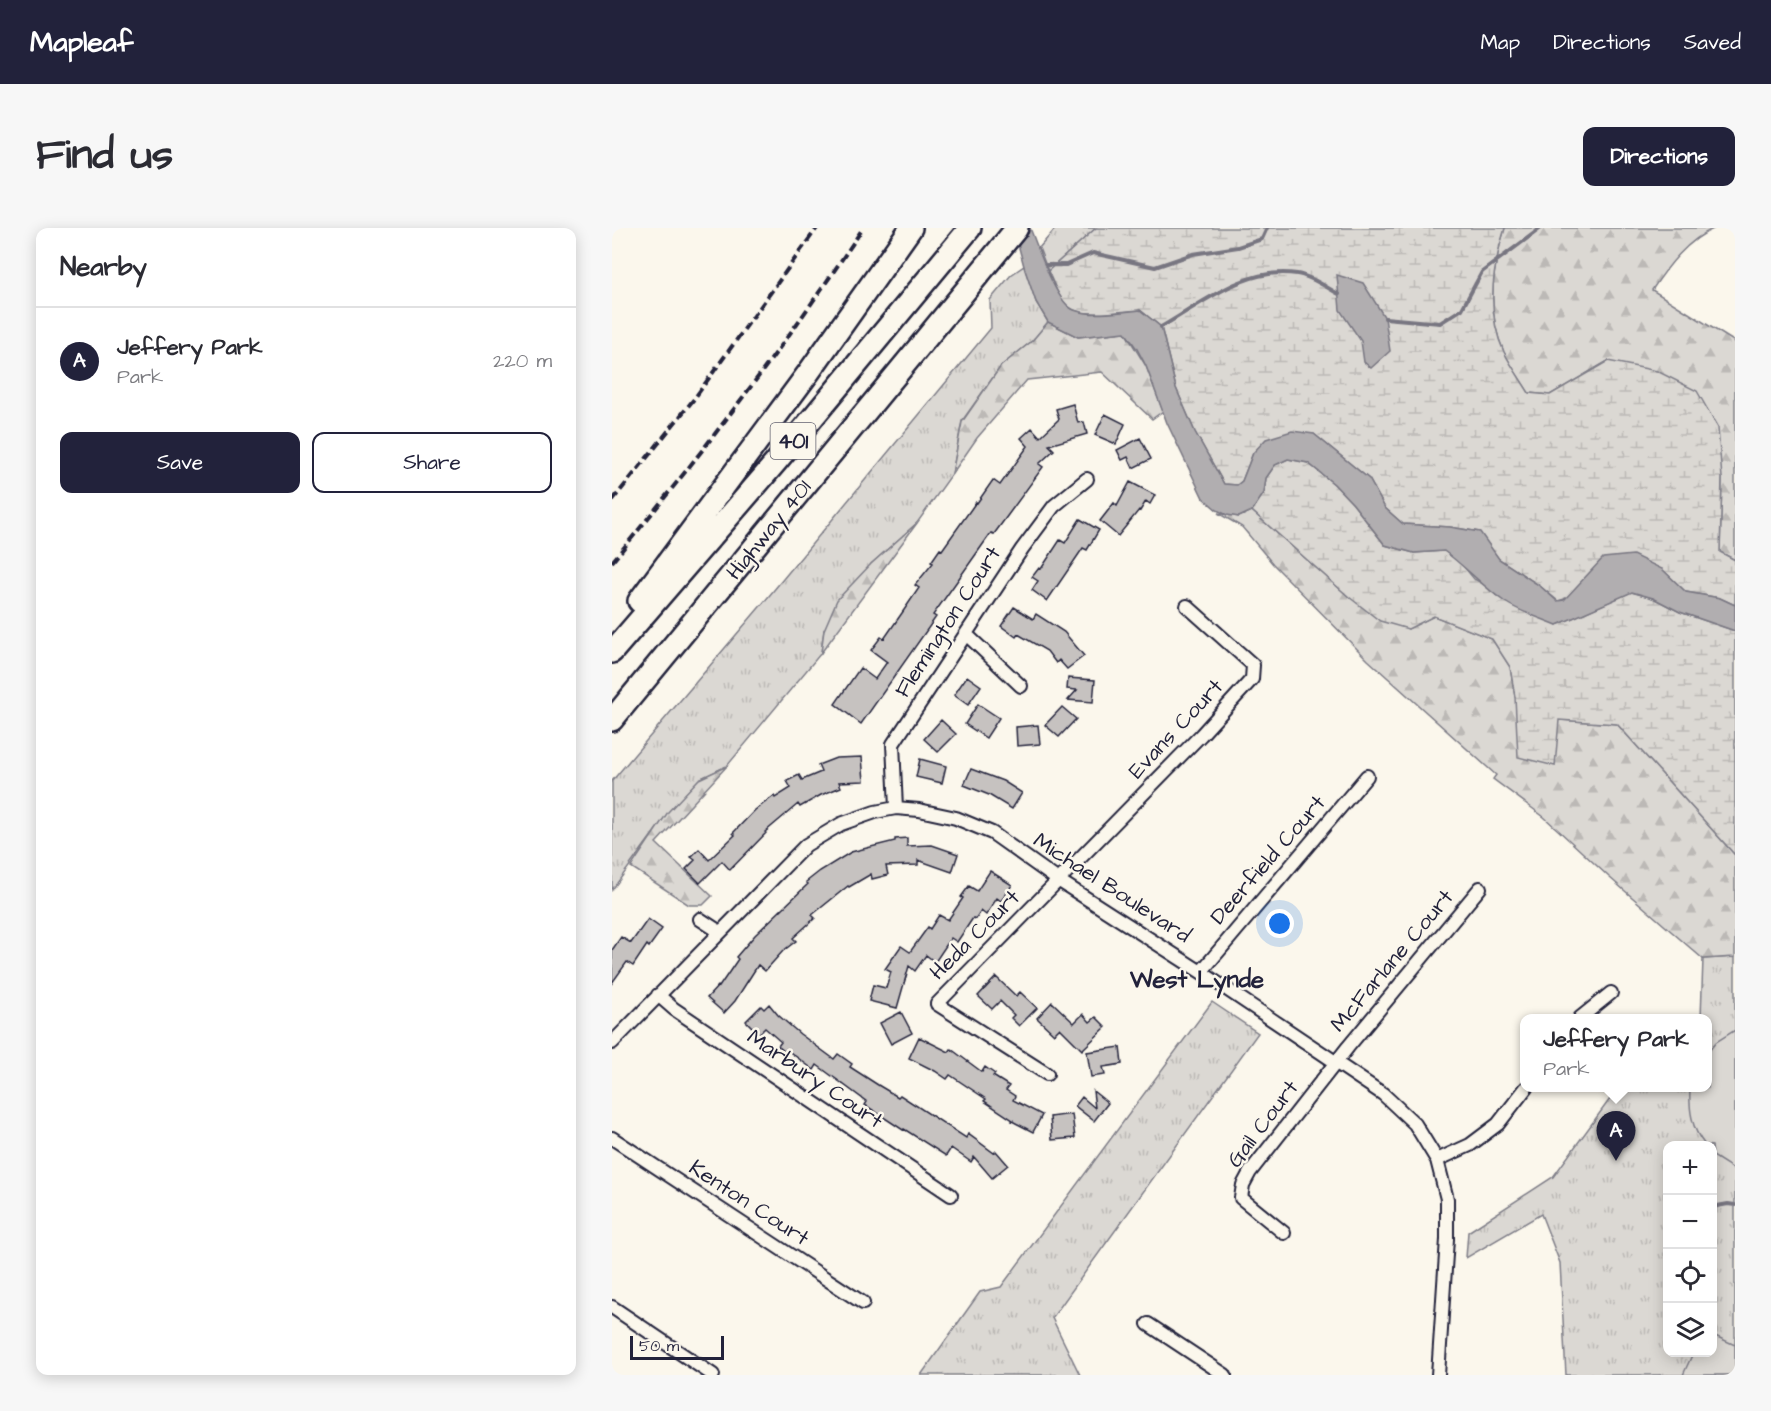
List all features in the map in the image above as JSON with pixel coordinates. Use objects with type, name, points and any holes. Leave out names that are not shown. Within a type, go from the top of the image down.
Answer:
[{"type":"highway","points":[[612,639],[809,372],[911,228]]},
{"type":"highway","name":"Highway 401","points":[[612,652],[776,462],[970,228]]},
{"type":"highway","name":"Highway 401","points":[[612,720],[1017,228]]},
{"type":"street","name":"Flemington Court","points":[[896,808],[893,744],[1022,549],[1054,506],[1087,479]]},
{"type":"street","name":"Evans Court","points":[[1058,880],[1201,735],[1252,679],[1253,665],[1187,606]]},
{"type":"street","points":[[966,634],[1021,686]]},
{"type":"street","name":"Deerfield Court","points":[[1201,972],[1367,776]]},
{"type":"street","name":"Michael Boulevard","points":[[612,1043],[806,845],[841,824],[875,812],[896,808],[919,810],[956,818],[992,833],[1058,880],[1201,972],[1383,1094],[1415,1124],[1437,1160],[1447,1199],[1447,1239],[1438,1375]]},
{"type":"street","name":"Heda Court","points":[[1047,1074],[937,1004],[1058,880]]},
{"type":"street","name":"McFarlane Court","points":[[1336,1062],[1480,888]]},
{"type":"street","points":[[700,919],[720,932]]},
{"type":"street","points":[[1585,1014],[1611,993]]},
{"type":"street","name":"Marbury Court","points":[[658,995],[674,1009],[951,1195]]},
{"type":"street","name":"Gail Court","points":[[1284,1233],[1241,1198],[1243,1185],[1250,1172],[1336,1062]]},
{"type":"street","points":[[1437,1160],[1470,1145],[1498,1124],[1523,1092]]},
{"type":"street","name":"Kenton Court","points":[[612,1138],[862,1303]]},
{"type":"street","points":[[612,1307],[713,1375]]},
{"type":"street","points":[[1148,1324],[1225,1375]]},
{"type":"green space","points":[[1056,228],[1096,228],[1048,271],[1039,248]]},
{"type":"green space","points":[[1096,228],[1505,228],[1494,275],[1495,322],[1504,352],[1529,393],[1550,395],[1608,361],[1657,371],[1697,391],[1718,428],[1722,478],[1720,552],[1735,560],[1735,605],[1720,598],[1686,592],[1662,569],[1558,601],[1499,559],[1479,532],[1450,527],[1403,524],[1385,508],[1369,479],[1314,434],[1253,453],[1242,481],[1237,485],[1224,484],[1195,432],[1176,388],[1161,327],[1140,310],[1097,313],[1074,310],[1065,303],[1055,287],[1048,271]]},
{"type":"green space","points":[[1505,228],[1715,228],[1687,247],[1652,290],[1735,342],[1735,560],[1720,552],[1722,478],[1608,361],[1550,395],[1529,393],[1504,352],[1495,322],[1494,275]]},
{"type":"green space","points":[[1024,266],[1036,302],[1048,322],[1032,341],[1001,366],[962,421],[952,474],[917,523],[871,564],[824,630],[821,653],[727,766],[699,779],[669,812],[612,890],[612,781],[991,328],[990,300],[1011,275]]},
{"type":"green space","points":[[1048,322],[1078,337],[1125,332],[1146,366],[1163,411],[1152,419],[1102,372],[1027,380],[977,438],[952,474],[962,422],[1001,366],[1032,341]]},
{"type":"green space","points":[[1288,459],[1308,463],[1334,484],[1385,545],[1414,553],[1444,551],[1460,562],[1474,579],[1557,625],[1631,592],[1653,598],[1680,612],[1735,631],[1735,855],[1617,724],[1559,720],[1555,766],[1518,757],[1515,697],[1510,667],[1492,639],[1434,616],[1408,629],[1380,621],[1349,597],[1252,511],[1264,493],[1266,478],[1275,465]]},
{"type":"green space","points":[[1252,511],[1349,597],[1408,629],[1434,616],[1492,639],[1510,667],[1515,697],[1559,720],[1617,724],[1735,855],[1735,957],[1703,959],[1544,817],[1493,779],[1496,775],[1368,660],[1273,564],[1242,527],[1218,513],[1239,517]]},
{"type":"green space","points":[[917,523],[821,653],[824,630],[837,600],[871,564]]},
{"type":"green space","points":[[727,766],[656,843],[712,896],[703,905],[689,905],[631,867],[668,812],[699,779]]},
{"type":"green space","points":[[1735,957],[1735,1375],[1566,1375],[1560,1263],[1541,1214],[1466,1258],[1468,1232],[1553,1177],[1615,1092],[1712,1092],[1712,1014],[1701,1014],[1703,959]]},
{"type":"green space","points":[[1212,1002],[1258,1033],[1052,1318],[1080,1375],[921,1375],[980,1292],[1001,1287]]},
{"type":"green space","points":[[1735,1030],[1735,1170],[1717,1159],[1717,1141],[1700,1139],[1692,1118],[1690,1092],[1712,1092],[1712,1047]]},
{"type":"green space","points":[[1717,1337],[1735,1345],[1735,1375],[1683,1375],[1691,1357],[1717,1357]]},
{"type":"shaded area","points":[[1010,228],[1030,228],[1054,286],[1067,305],[1074,310],[1098,314],[1140,310],[1161,327],[1176,388],[1195,432],[1224,484],[1237,485],[1242,481],[1253,453],[1266,439],[1292,431],[1314,434],[1369,479],[1385,508],[1403,524],[1450,527],[1480,532],[1499,559],[1540,586],[1557,601],[1564,600],[1603,558],[1633,555],[1662,569],[1686,592],[1720,598],[1735,605],[1735,631],[1680,612],[1653,598],[1632,592],[1557,625],[1530,615],[1497,596],[1444,551],[1414,553],[1385,545],[1353,504],[1334,484],[1308,463],[1288,459],[1275,465],[1266,478],[1264,493],[1252,511],[1239,517],[1217,510],[1203,498],[1167,423],[1146,366],[1125,332],[1078,337],[1048,322],[1036,302],[1015,233]]},
{"type":"shaded area","points":[[1337,275],[1363,283],[1385,318],[1390,351],[1371,368],[1364,362],[1361,341],[1340,310]]},
{"type":"building","points":[[1073,404],[1078,423],[1084,422],[1087,434],[1049,445],[1054,450],[1039,464],[1043,467],[994,534],[991,533],[933,615],[936,617],[861,724],[835,704],[860,668],[875,679],[887,662],[871,650],[881,637],[884,639],[919,588],[915,585],[976,502],[993,480],[1000,485],[1028,446],[1021,438],[1032,428],[1040,437],[1059,419],[1056,409]]},
{"type":"building","points":[[1105,414],[1125,424],[1116,444],[1095,435]]},
{"type":"building","points":[[1140,438],[1151,459],[1133,468],[1128,457],[1122,460],[1117,450]]},
{"type":"building","points":[[1130,482],[1155,495],[1150,504],[1146,501],[1118,536],[1100,521],[1114,503],[1117,506]]},
{"type":"building","points":[[1080,519],[1099,530],[1087,550],[1083,548],[1047,601],[1032,590],[1038,581],[1032,577],[1039,568],[1041,569],[1060,540],[1065,543]]},
{"type":"building","points":[[1014,607],[1033,619],[1036,614],[1064,632],[1084,656],[1067,669],[1059,660],[1056,663],[1047,651],[1018,634],[1016,637],[1001,626]]},
{"type":"building","points":[[967,676],[981,686],[968,705],[954,695]]},
{"type":"building","points":[[1068,678],[1095,680],[1093,702],[1068,700],[1077,690],[1067,689]]},
{"type":"building","points":[[978,704],[999,718],[986,738],[965,724]]},
{"type":"building","points":[[1062,707],[1076,719],[1059,737],[1045,725]]},
{"type":"building","points":[[941,720],[956,734],[938,752],[924,739]]},
{"type":"building","points":[[1038,725],[1040,744],[1017,746],[1016,727]]},
{"type":"building","points":[[862,757],[864,781],[839,782],[841,787],[800,807],[798,804],[765,832],[730,870],[722,861],[700,883],[686,869],[695,860],[691,857],[699,849],[709,860],[735,835],[733,833],[755,810],[774,796],[775,798],[791,788],[787,781],[799,775],[802,780],[821,772],[818,765],[836,758]]},
{"type":"building","points":[[920,759],[946,766],[942,783],[916,777]]},
{"type":"building","points":[[971,769],[1003,781],[1022,793],[1012,809],[989,795],[964,785]]},
{"type":"building","points":[[907,838],[907,846],[932,845],[958,854],[952,872],[918,860],[918,865],[886,866],[888,875],[872,879],[871,874],[848,886],[812,915],[815,918],[793,938],[796,941],[783,951],[765,971],[758,965],[735,1001],[724,1013],[707,998],[719,987],[738,959],[736,957],[755,935],[808,884],[806,882],[851,852],[895,841],[895,839]]},
{"type":"building","points":[[990,871],[1012,885],[1001,901],[997,898],[986,915],[981,911],[976,919],[973,918],[957,942],[951,938],[935,962],[926,955],[915,971],[909,966],[897,1008],[869,1001],[873,985],[886,988],[891,972],[885,969],[901,946],[910,952],[939,915],[948,920],[969,886],[977,891]]},
{"type":"building","points":[[648,919],[662,929],[649,947],[647,945],[633,966],[627,962],[612,983],[612,950],[621,937],[631,943]]},
{"type":"building","points":[[996,977],[1016,996],[1020,992],[1037,1008],[1019,1026],[1011,1018],[1014,1015],[1000,1001],[992,1009],[978,996]]},
{"type":"building","points":[[1052,1002],[1074,1023],[1083,1014],[1090,1022],[1096,1017],[1106,1027],[1082,1050],[1060,1028],[1054,1034],[1037,1018]]},
{"type":"building","points":[[769,1004],[800,1034],[834,1059],[838,1054],[852,1064],[850,1067],[878,1085],[898,1097],[900,1095],[966,1138],[968,1134],[994,1153],[996,1151],[1008,1165],[992,1178],[974,1157],[971,1162],[951,1148],[946,1156],[865,1105],[867,1102],[817,1065],[814,1070],[787,1050],[785,1052],[778,1046],[781,1042],[765,1028],[759,1034],[746,1021],[761,1006],[764,1009]]},
{"type":"building","points":[[901,1012],[912,1033],[891,1044],[880,1023]]},
{"type":"building","points":[[919,1037],[949,1052],[951,1049],[982,1072],[985,1067],[995,1074],[993,1076],[1009,1086],[1006,1090],[1015,1096],[1013,1100],[1042,1115],[1033,1132],[1012,1121],[984,1101],[986,1099],[950,1075],[947,1079],[909,1058]]},
{"type":"building","points":[[1120,1047],[1122,1064],[1103,1067],[1105,1075],[1091,1077],[1087,1052]]},
{"type":"building","points":[[1093,1091],[1108,1103],[1094,1121],[1075,1106],[1082,1097],[1095,1108]]},
{"type":"building","points":[[1072,1114],[1075,1138],[1052,1140],[1050,1117]]},
{"type":"waterway","points":[[1046,265],[1066,265],[1093,253],[1155,267],[1193,254],[1238,247],[1262,239],[1267,228]]},
{"type":"waterway","points":[[1385,318],[1440,323],[1462,309],[1482,272],[1541,228]]},
{"type":"waterway","points":[[1161,327],[1226,288],[1260,276],[1278,273],[1302,275],[1339,294]]},
{"type":"waterway","points":[[1717,1206],[1735,1205]]},
{"type":"railway","points":[[612,501],[694,399],[817,228]]},
{"type":"railway","points":[[612,562],[742,398],[804,314],[863,228]]},
{"type":"place","name":"Jeffery Park","points":[[1616,1161]]},
{"type":"district","name":"West Lynde","points":[[1197,980]]}]
